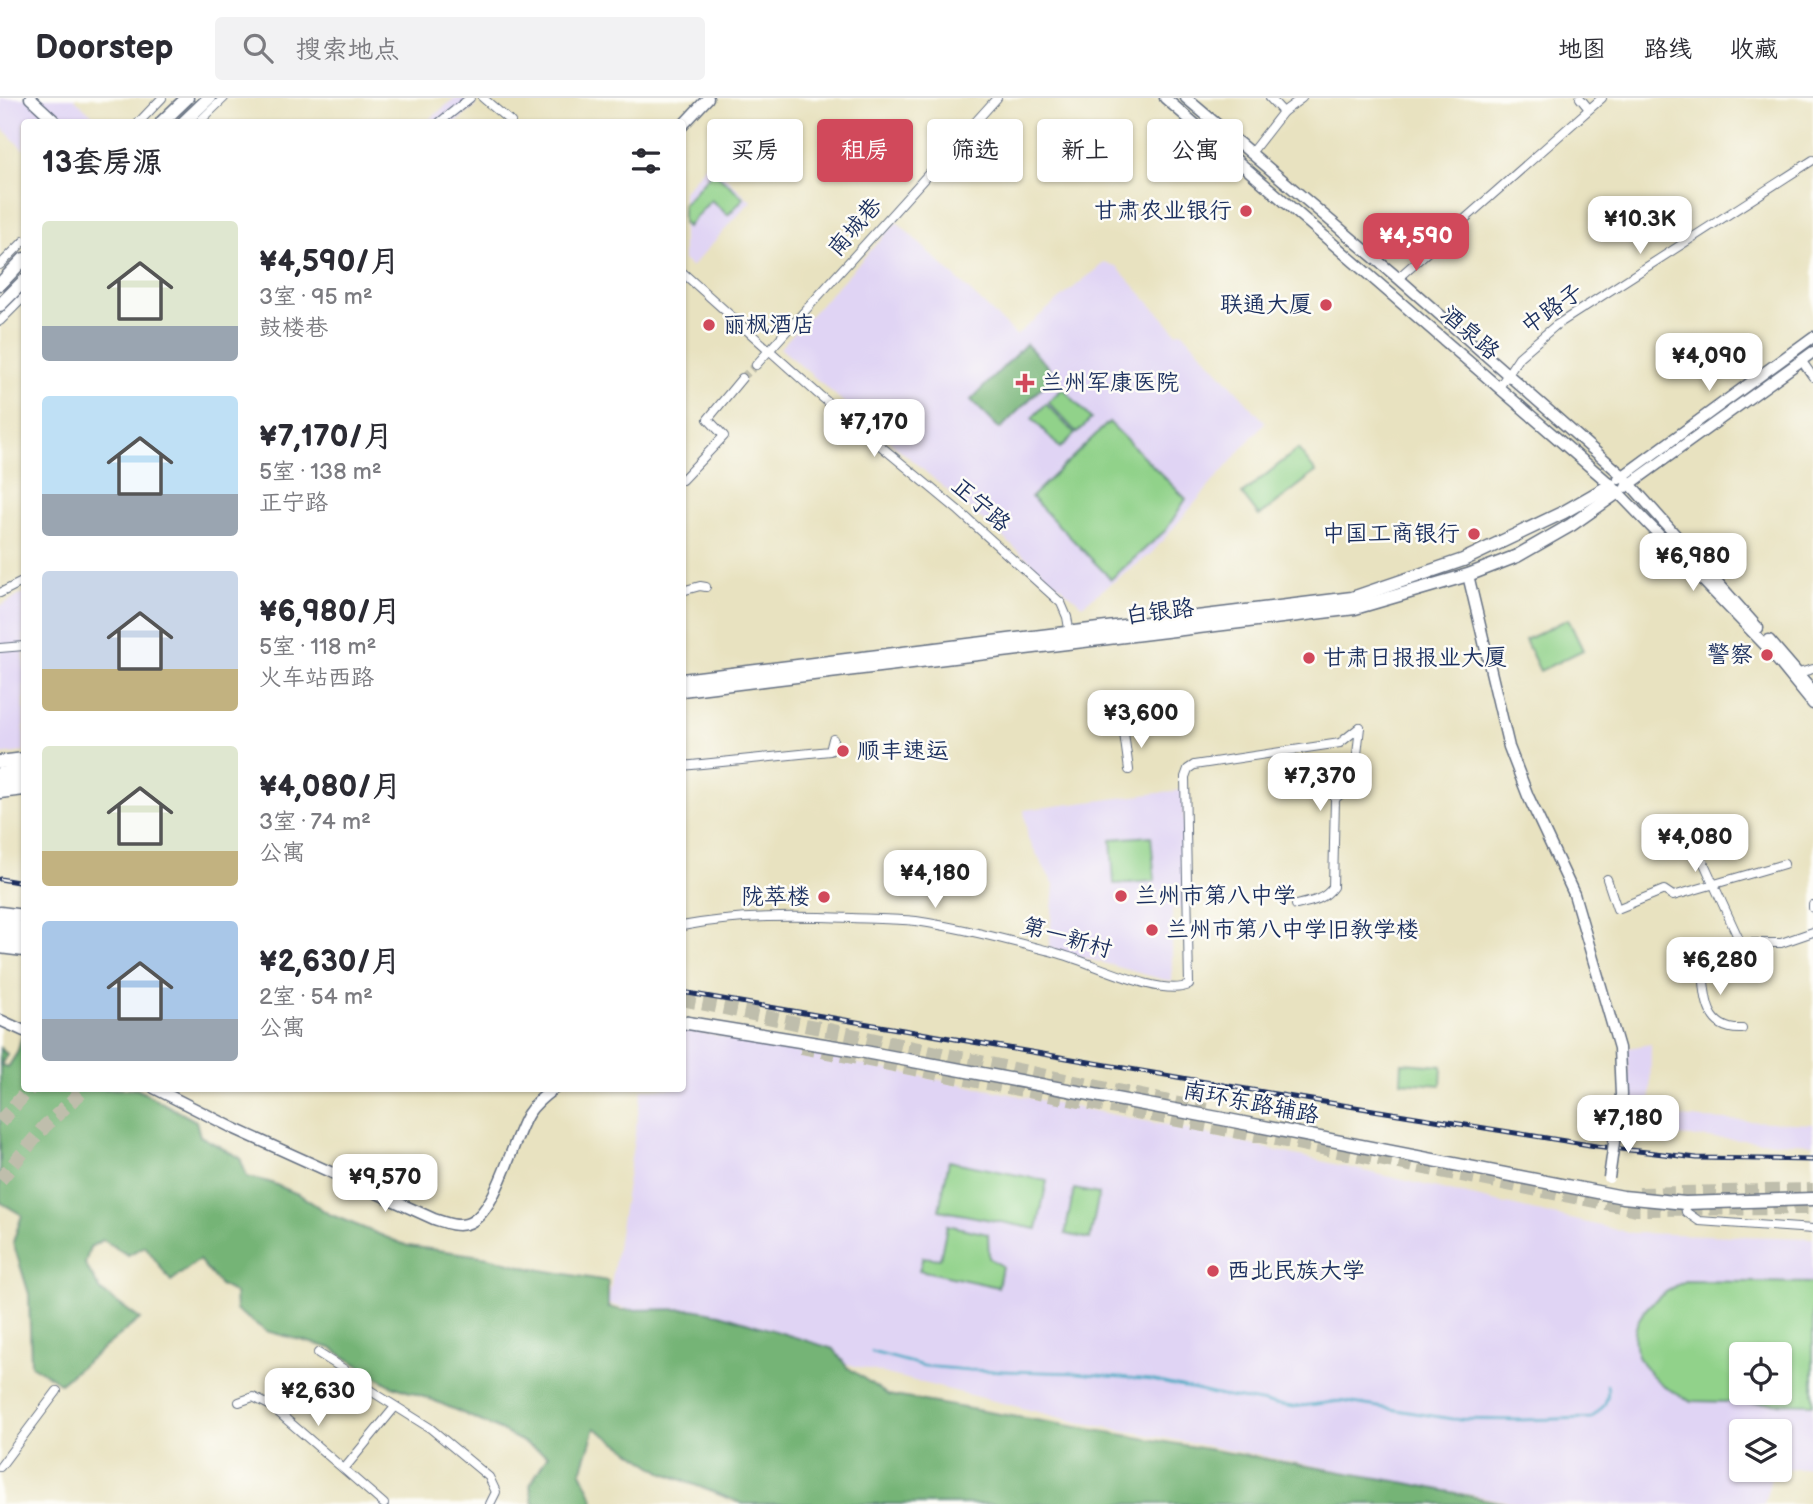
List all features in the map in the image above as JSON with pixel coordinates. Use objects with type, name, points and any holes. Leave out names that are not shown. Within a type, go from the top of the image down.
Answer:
[{"type":"highway","points":[[0,933],[21,936]]},
{"type":"highway","points":[[0,946],[21,949]]},
{"type":"main road","points":[[30,98],[53,119]]},
{"type":"main road","points":[[165,119],[187,98]]},
{"type":"main road","points":[[187,119],[209,98]]},
{"type":"main road","points":[[686,122],[708,98]]},
{"type":"main road","name":"酒泉路","points":[[1165,98],[1500,386],[1614,489],[1793,675]]},
{"type":"main road","name":"酒泉路","points":[[1186,98],[1398,278],[1627,480],[1793,675]]},
{"type":"main road","points":[[0,284],[21,262]]},
{"type":"main road","points":[[0,305],[21,284]]},
{"type":"main road","points":[[1627,480],[1813,337]]},
{"type":"main road","points":[[1614,489],[1813,352]]},
{"type":"main road","name":"白银路","points":[[686,690],[1352,598],[1463,560],[1614,489]]},
{"type":"main road","name":"白银路","points":[[686,680],[1355,608],[1468,575],[1517,556],[1571,525],[1614,489]]},
{"type":"main road","points":[[1468,575],[1509,747],[1528,796],[1574,894],[1619,1048],[1621,1096],[1606,1193]]},
{"type":"main road","points":[[1793,675],[1813,691]]},
{"type":"main road","points":[[1793,675],[1813,705]]},
{"type":"main road","points":[[0,762],[21,759]]},
{"type":"main road","points":[[0,774],[21,770]]},
{"type":"main road","points":[[0,783],[21,780]]},
{"type":"main road","points":[[0,792],[21,789]]},
{"type":"main road","points":[[0,913],[21,916]]},
{"type":"main road","points":[[0,925],[21,928]]},
{"type":"main road","points":[[0,1020],[21,1030]]},
{"type":"main road","name":"南环东路辅路","points":[[686,1023],[849,1049],[1623,1197],[1685,1203],[1813,1199]]},
{"type":"main road","points":[[162,1092],[233,1128],[434,1219],[455,1225],[468,1224],[484,1210],[501,1180],[516,1136],[528,1112],[549,1092]]},
{"type":"street","points":[[142,119],[162,98]]},
{"type":"street","points":[[202,119],[224,98]]},
{"type":"street","points":[[444,119],[470,98]]},
{"type":"street","points":[[483,98],[508,119]]},
{"type":"street","name":"南城巷","points":[[756,365],[997,98]]},
{"type":"street","points":[[1270,98],[1283,113]]},
{"type":"street","points":[[1251,153],[1283,113],[1302,98]]},
{"type":"street","points":[[1580,98],[1589,109]]},
{"type":"street","points":[[1398,278],[1602,98]]},
{"type":"street","name":"中路子","points":[[1500,386],[1519,357],[1555,326],[1813,160]]},
{"type":"street","points":[[0,265],[21,244]]},
{"type":"street","name":"正宁路","points":[[686,276],[818,394],[959,510],[1061,603],[1071,639]]},
{"type":"street","points":[[0,321],[21,300]]},
{"type":"street","points":[[1801,360],[1813,377]]},
{"type":"street","points":[[686,476],[724,436],[708,419],[743,378]]},
{"type":"street","points":[[0,593],[21,582]]},
{"type":"street","points":[[686,590],[706,587]]},
{"type":"street","points":[[0,649],[21,646]]},
{"type":"street","points":[[1793,675],[1813,669]]},
{"type":"street","name":"第一新村","points":[[686,925],[710,920],[793,916],[915,921],[1066,955],[1161,988],[1177,989],[1189,985],[1185,777],[1188,769],[1194,765],[1340,743],[1360,727],[1355,773],[1351,785],[1335,799],[1333,887],[1327,895],[1296,905]]},
{"type":"street","points":[[1124,733],[1129,770]]},
{"type":"street","points":[[686,766],[830,751],[833,739]]},
{"type":"street","points":[[1696,846],[1742,946]]},
{"type":"street","points":[[1607,879],[1617,909],[1664,891],[1673,896],[1784,864]]},
{"type":"street","points":[[1742,1029],[1730,1030],[1720,1025],[1711,1013],[1705,998],[1703,968],[1729,951],[1749,943],[1781,943],[1813,932]]},
{"type":"street","points":[[1685,1203],[1686,1212],[1699,1221],[1813,1228]]},
{"type":"street","points":[[318,1353],[345,1370],[352,1379],[430,1428],[489,1477],[496,1492],[490,1504]]},
{"type":"street","points":[[0,1467],[57,1391]]},
{"type":"street","points":[[239,1402],[253,1397],[271,1406],[384,1504]]},
{"type":"street","points":[[344,1469],[395,1407]]},
{"type":"shaded area","points":[[0,98],[74,98],[97,119],[21,119],[21,147],[0,126]]},
{"type":"shaded area","points":[[455,98],[469,98],[476,106],[460,119],[430,119]]},
{"type":"shaded area","points":[[707,164],[707,182],[731,182],[751,201],[691,267],[686,263],[686,189]]},
{"type":"shaded area","name":"兰州军康医院","points":[[897,222],[1016,335],[1105,262],[1117,267],[1177,333],[1182,331],[1265,422],[1150,555],[1082,605],[780,348]]},
{"type":"shaded area","points":[[21,595],[21,752],[0,755],[0,606]]},
{"type":"shaded area","name":"兰州市第八中学","points":[[1182,790],[1190,908],[1172,909],[1172,982],[1049,948],[1054,885],[1028,839],[1024,810]]},
{"type":"shaded area","name":"西北民族大学","points":[[686,1030],[1166,1125],[1631,1233],[1813,1238],[1813,1467],[1792,1468],[1792,1419],[1729,1419],[1729,1482],[1770,1482],[1764,1504],[1522,1504],[1078,1422],[608,1304],[642,1092],[686,1092]]},
{"type":"shaded area","points":[[1651,1044],[1650,1114],[1813,1124],[1813,1144],[1640,1134],[1629,1131],[1628,1048]]},
{"type":"green space","points":[[707,178],[707,182],[726,182],[744,198],[728,215],[711,200],[686,226],[686,202]]},
{"type":"green space","points":[[1026,344],[1055,374],[1000,429],[971,400]]},
{"type":"green space","points":[[1063,388],[1091,419],[1077,433],[1048,402]]},
{"type":"green space","points":[[1046,404],[1075,434],[1060,448],[1032,418]]},
{"type":"green space","points":[[1109,422],[1186,499],[1166,530],[1111,579],[1031,497]]},
{"type":"green space","points":[[1298,449],[1316,472],[1259,516],[1242,494]]},
{"type":"green space","points":[[1568,619],[1583,650],[1540,671],[1525,640]]},
{"type":"green space","points":[[1151,836],[1155,881],[1114,884],[1111,839]]},
{"type":"green space","points":[[21,1039],[21,1092],[143,1092],[196,1121],[200,1136],[240,1158],[247,1177],[269,1182],[300,1195],[329,1214],[408,1246],[489,1257],[524,1267],[608,1281],[608,1307],[621,1310],[692,1309],[720,1314],[834,1349],[847,1367],[888,1395],[1407,1483],[1508,1504],[743,1504],[662,1472],[595,1428],[581,1472],[594,1499],[593,1504],[533,1504],[530,1485],[548,1455],[496,1428],[390,1385],[331,1348],[266,1331],[236,1310],[235,1293],[220,1285],[199,1260],[171,1281],[145,1246],[128,1255],[103,1240],[90,1247],[85,1264],[101,1291],[140,1319],[60,1383],[31,1365],[29,1294],[13,1242],[22,1215],[0,1202],[0,1048],[7,1054],[1,1065],[8,1067],[17,1053]]},
{"type":"green space","points":[[1402,1063],[1442,1066],[1441,1085],[1401,1082]]},
{"type":"green space","points":[[949,1161],[1047,1181],[1037,1229],[939,1210]]},
{"type":"green space","points":[[1074,1189],[1099,1194],[1090,1239],[1065,1234]]},
{"type":"green space","points":[[947,1225],[988,1234],[989,1258],[1002,1266],[998,1287],[919,1270],[923,1257],[940,1259]]},
{"type":"green space","points":[[1686,1281],[1813,1283],[1813,1404],[1792,1403],[1792,1342],[1729,1342],[1729,1402],[1692,1401],[1658,1381],[1641,1361],[1634,1337],[1637,1324],[1645,1310],[1664,1293]]},
{"type":"waterway","points":[[872,1352],[924,1366],[1077,1373],[1151,1380],[1222,1396],[1293,1407],[1341,1401],[1452,1419],[1591,1418],[1605,1404],[1607,1385]]},
{"type":"tunnel","points":[[742,378],[756,365]]},
{"type":"tunnel","points":[[686,1000],[1207,1110]]},
{"type":"tunnel","points":[[801,1047],[1636,1209],[1813,1208]]},
{"type":"tunnel","points":[[0,1122],[26,1092]]},
{"type":"tunnel","points":[[0,1180],[45,1126],[82,1092]]},
{"type":"tunnel","points":[[1639,1194],[1813,1190]]},
{"type":"railway","points":[[0,879],[21,882]]},
{"type":"railway","points":[[686,993],[1596,1146],[1697,1158],[1813,1160]]},
{"type":"place","name":"甘肃农业银行","points":[[1246,211]]},
{"type":"place","name":"联通大厦","points":[[1326,305]]},
{"type":"place","name":"丽枫酒店","points":[[709,325]]},
{"type":"place","name":"兰州军康医院","points":[[1025,383]]},
{"type":"place","name":"中国工商银行","points":[[1474,534]]},
{"type":"place","name":"警察","points":[[1767,655]]},
{"type":"place","name":"甘肃日报报业大厦","points":[[1309,658]]},
{"type":"place","name":"顺丰速运","points":[[843,751]]},
{"type":"place","name":"兰州市第八中学","points":[[1121,896]]},
{"type":"place","name":"陇萃楼","points":[[824,897]]},
{"type":"place","name":"兰州市第八中学旧教学楼","points":[[1152,930]]},
{"type":"place","name":"西北民族大学","points":[[1213,1271]]}]
